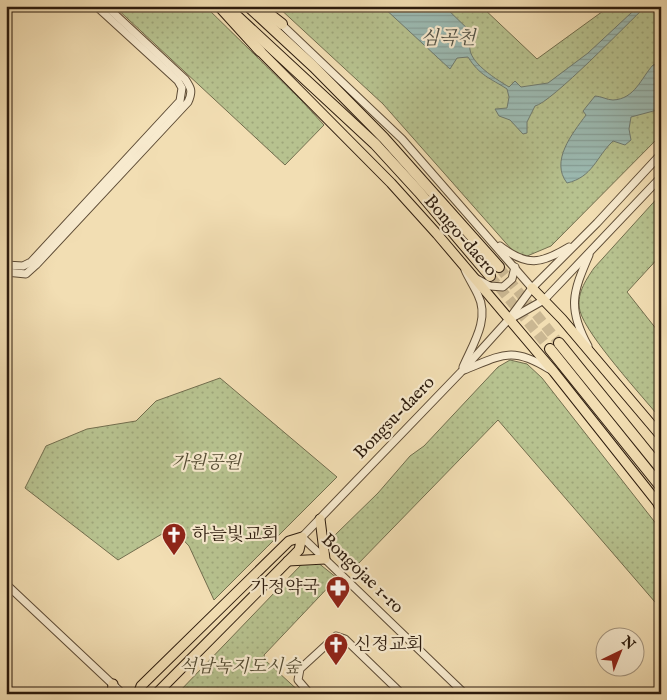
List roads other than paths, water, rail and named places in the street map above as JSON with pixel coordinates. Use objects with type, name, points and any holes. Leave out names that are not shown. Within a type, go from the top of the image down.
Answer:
[{"type":"highway","points":[[219,6],[260,51]]},
{"type":"highway","name":"Bongo-daero","points":[[226,6],[375,144],[419,192],[490,276]]},
{"type":"highway","name":"Bongo-daero","points":[[248,6],[314,67],[384,138],[499,267]]},
{"type":"highway","points":[[261,6],[282,24]]},
{"type":"highway","points":[[661,469],[554,346],[661,487]]},
{"type":"main road","name":"Bongo-daero","points":[[212,6],[260,51],[391,182],[554,372],[660,506]]},
{"type":"main road","name":"Bongo-daero","points":[[532,288],[661,436]]},
{"type":"main road","points":[[288,562],[325,559],[320,520]]},
{"type":"main road","name":"Bongsu-daero","points":[[138,694],[141,686],[289,541],[302,537],[300,550],[156,694]]},
{"type":"main road","points":[[112,694],[113,684]]},
{"type":"street","points":[[6,265],[23,266],[31,262],[180,101],[182,88],[178,81],[96,6]]},
{"type":"street","points":[[6,272],[26,274],[36,265],[188,102],[192,94],[191,88],[185,79],[106,6]]},
{"type":"street","name":"Bongo-daero","points":[[282,24],[402,139],[532,288]]},
{"type":"street","name":"Bongsu-daero","points":[[302,537],[462,372],[509,319],[532,288],[661,154]]},
{"type":"street","name":"Bongsu-daero","points":[[509,319],[544,300],[661,177]]},
{"type":"street","points":[[490,239],[510,254],[532,262],[540,262],[556,255],[580,240]]},
{"type":"street","points":[[591,250],[574,292],[573,306],[579,329],[595,359]]},
{"type":"street","points":[[460,261],[479,296],[482,308],[480,326],[462,372]]},
{"type":"street","points":[[474,277],[490,286],[503,287],[512,280],[515,267]]},
{"type":"street","points":[[462,372],[513,354],[532,358],[554,372]]},
{"type":"street","name":"Bongojae 1-ro","points":[[302,537],[460,692]]},
{"type":"street","points":[[6,584],[123,694]]},
{"type":"street","points":[[310,694],[298,680],[300,669],[336,636],[345,639],[402,694]]},
{"type":"water","name":"심곡천","points":[[382,6],[444,6],[473,34],[474,38],[470,45],[470,52],[480,66],[509,87],[515,81],[521,87],[548,83],[588,53],[631,13],[640,6],[646,6],[557,92],[535,106],[527,122],[527,133],[523,134],[510,120],[499,116],[495,109],[507,108],[509,97],[507,89],[481,73],[468,57],[457,58],[450,69]]},
{"type":"water","points":[[661,63],[661,109],[631,117],[629,129],[631,140],[625,145],[613,141],[583,176],[567,183],[562,175],[562,157],[569,139],[586,115],[583,111],[595,96],[613,100],[627,96],[637,87],[653,65]]},
{"type":"tunnel","points":[[499,267],[559,343]]},
{"type":"tunnel","points":[[490,276],[550,349]]},
{"type":"place","name":"하늘빛교회","points":[[174,556]]},
{"type":"place","name":"가정약국","points":[[338,609]]},
{"type":"place","name":"신정교회","points":[[336,666]]},
{"type":"park label","name":"가원공원","points":[[206,463]]},
{"type":"park label","name":"석남녹지도시숲","points":[[240,667]]}]
